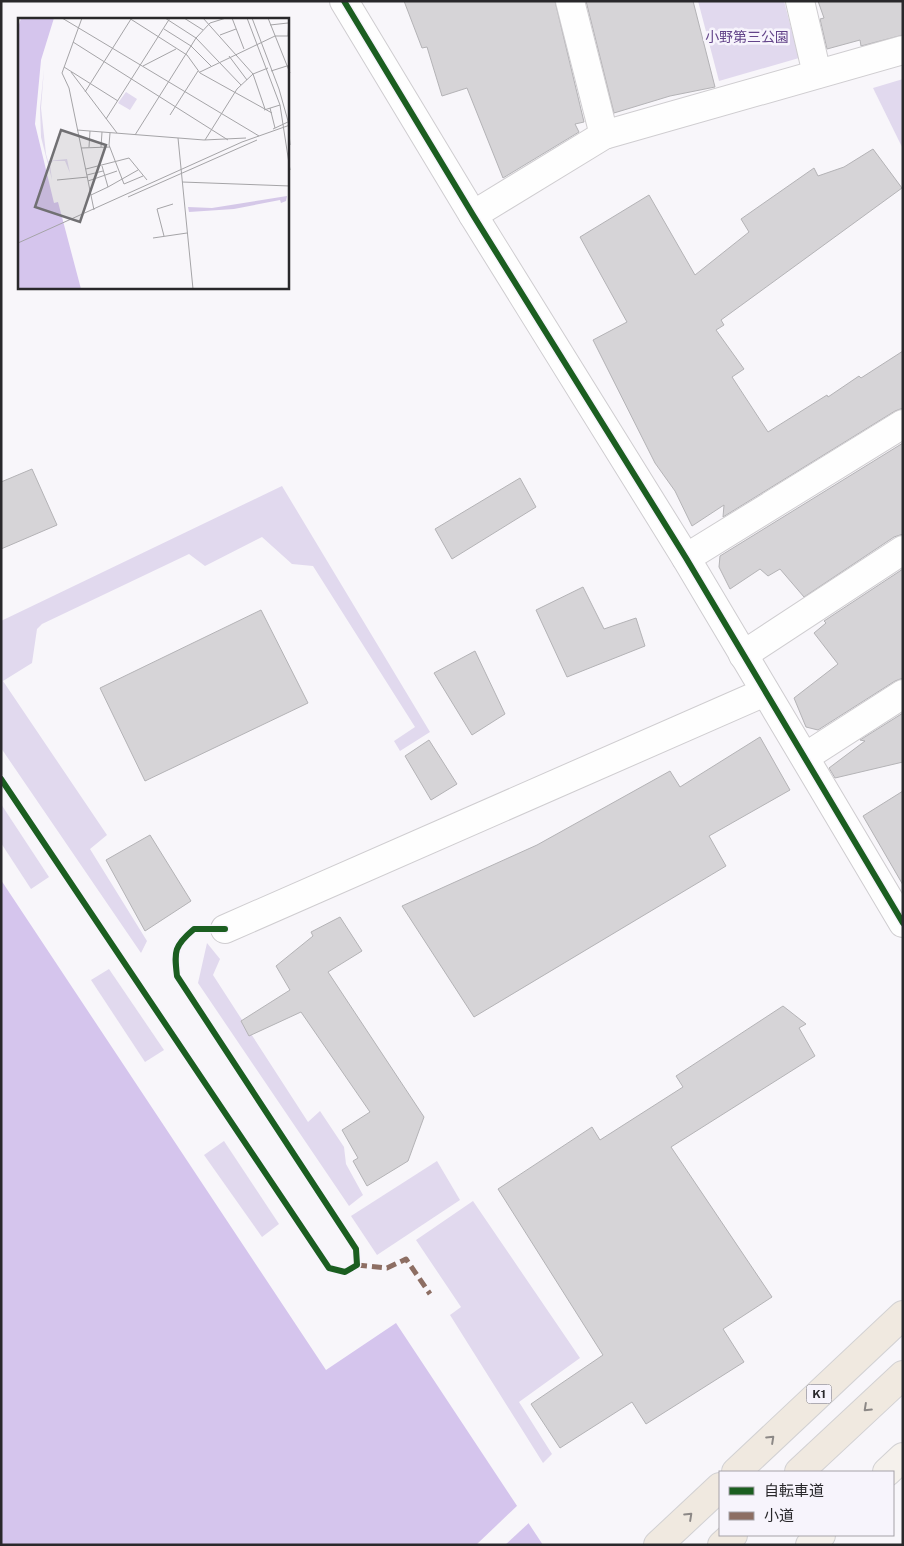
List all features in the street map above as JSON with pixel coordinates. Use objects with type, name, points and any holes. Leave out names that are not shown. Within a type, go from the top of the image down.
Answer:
[{"type":"highway","name":"K1","points":[[737,1471],[903,1315]]},
{"type":"highway","points":[[800,1471],[903,1375]]},
{"type":"highway","points":[[658,1545],[719,1488]]},
{"type":"highway","points":[[722,1545],[732,1536]]},
{"type":"main road","points":[[888,1471],[903,1457]]},
{"type":"main road","points":[[810,1545],[820,1536]]},
{"type":"street","points":[[344,1],[472,215],[686,558],[903,923]]},
{"type":"street","points":[[570,1],[604,135]]},
{"type":"street","points":[[800,1],[817,74]]},
{"type":"street","points":[[472,215],[604,135],[903,50]]},
{"type":"street","points":[[686,558],[903,424]]},
{"type":"street","points":[[743,655],[903,550]]},
{"type":"street","points":[[224,929],[765,692]]},
{"type":"street","points":[[805,757],[903,694]]},
{"type":"green space","name":"小野第三公園","points":[[698,1],[784,1],[799,58],[719,81]]},
{"type":"green space","points":[[903,79],[903,149],[873,88]]},
{"type":"green space","points":[[282,486],[430,732],[400,751],[394,741],[415,727],[313,566],[292,564],[262,537],[205,566],[189,554],[42,624],[37,629],[32,663],[3,681],[107,835],[90,849],[147,941],[141,953],[1,748],[1,621]]},
{"type":"green space","points":[[1,804],[49,877],[31,889],[1,843]]},
{"type":"green space","points":[[207,943],[220,959],[213,975],[308,1122],[320,1111],[344,1147],[346,1164],[363,1195],[349,1206],[198,983]]},
{"type":"green space","points":[[109,969],[164,1050],[145,1062],[91,980]]},
{"type":"green space","points":[[224,1141],[279,1224],[262,1237],[204,1155]]},
{"type":"green space","points":[[437,1161],[460,1200],[377,1255],[351,1216]]},
{"type":"green space","points":[[473,1201],[580,1358],[519,1402],[552,1454],[543,1463],[450,1315],[461,1307],[416,1240]]},
{"type":"shaded area","points":[[1,880],[326,1370],[396,1323],[543,1545],[1,1545]]},
{"type":"pier","points":[[519,1504],[531,1521],[505,1545],[476,1545]]},
{"type":"building","points":[[404,1],[555,1],[584,122],[575,124],[579,132],[503,178],[467,88],[442,96],[427,47],[422,48]]},
{"type":"building","points":[[586,1],[693,1],[715,87],[670,96],[614,113]]},
{"type":"building","points":[[818,1],[903,1],[903,35],[861,46],[860,40],[827,49],[820,19],[824,18]]},
{"type":"building","points":[[873,149],[902,188],[721,320],[724,325],[716,330],[744,369],[732,377],[768,432],[827,395],[828,397],[859,376],[861,378],[903,351],[903,408],[895,411],[723,517],[724,505],[692,526],[675,491],[655,463],[593,340],[627,322],[580,237],[649,195],[695,275],[749,232],[741,219],[814,168],[818,176],[844,167]]},
{"type":"building","points":[[903,443],[903,534],[894,537],[804,597],[780,569],[768,576],[760,569],[730,589],[719,567],[720,556]]},
{"type":"building","points":[[32,469],[57,525],[1,549],[1,482]]},
{"type":"building","points":[[520,478],[536,507],[452,559],[435,529]]},
{"type":"building","points":[[903,569],[903,678],[895,681],[818,730],[806,727],[794,698],[838,664],[814,633],[826,623],[824,621]]},
{"type":"building","points":[[583,587],[604,629],[636,618],[645,646],[567,677],[536,610]]},
{"type":"building","points":[[261,610],[308,703],[145,781],[100,688]]},
{"type":"building","points":[[475,651],[505,714],[472,735],[434,673]]},
{"type":"building","points":[[903,713],[903,762],[835,778],[829,768],[865,741],[860,740]]},
{"type":"building","points":[[760,737],[790,790],[709,836],[726,866],[474,1017],[402,906],[537,845],[670,771],[680,787]]},
{"type":"building","points":[[429,740],[457,784],[431,800],[405,756]]},
{"type":"building","points":[[903,791],[903,885],[863,816]]},
{"type":"building","points":[[150,835],[191,901],[145,931],[106,860]]},
{"type":"building","points":[[340,917],[362,951],[328,972],[424,1117],[408,1161],[367,1186],[353,1161],[358,1158],[342,1130],[370,1112],[301,1012],[249,1036],[241,1021],[290,990],[276,966],[313,936],[311,932]]},
{"type":"building","points":[[783,1006],[806,1024],[799,1028],[815,1056],[671,1147],[772,1297],[723,1329],[744,1362],[646,1424],[632,1402],[560,1448],[531,1404],[603,1355],[498,1189],[592,1127],[600,1140],[683,1087],[676,1076]]},
{"type":"marked path","points":[[357,1265],[387,1268],[406,1259],[430,1294]]},
{"type":"cycle path","points":[[344,1],[473,215],[686,558],[903,923]]},
{"type":"cycle path","points":[[1,779],[329,1268],[345,1272],[357,1265],[356,1249],[177,976],[177,949],[187,935],[194,929],[225,929]]}]
